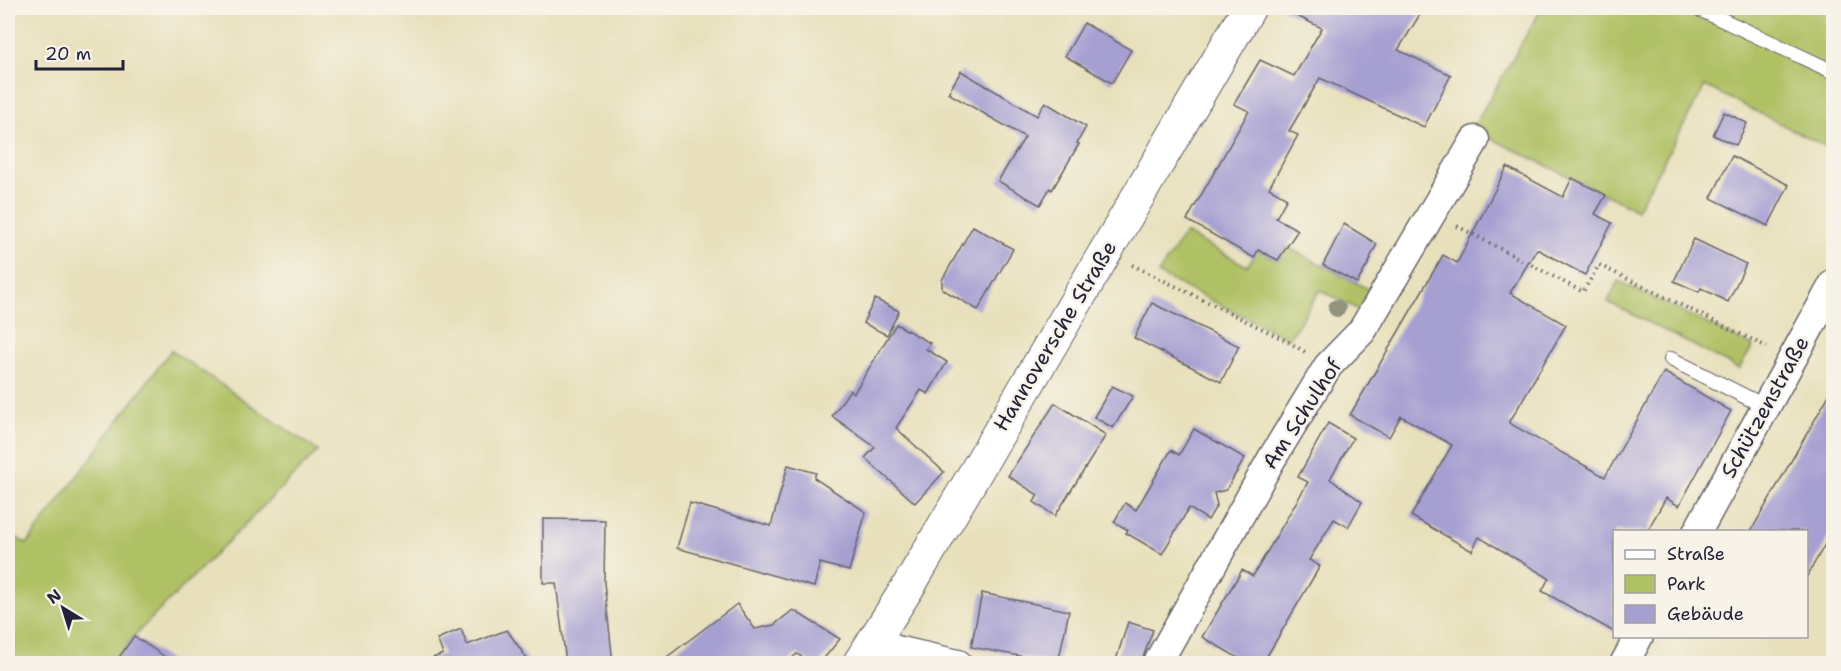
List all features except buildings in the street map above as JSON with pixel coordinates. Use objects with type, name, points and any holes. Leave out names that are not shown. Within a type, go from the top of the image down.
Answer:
[{"type":"street","name":"Hannoversche Straße","points":[[867,651],[1249,8]]},
{"type":"street","name":"Am Schulhof","points":[[1157,663],[1271,460],[1328,366],[1362,331],[1475,140]]},
{"type":"street","name":"Schützenstraße","points":[[1698,530],[1833,283]]},
{"type":"street","points":[[1624,663],[1638,638]]},
{"type":"street","points":[[867,651],[896,650],[958,663]]},
{"type":"lane","points":[[1697,8],[1833,72]]},
{"type":"lane","points":[[1671,359],[1766,407]]},
{"type":"path","points":[[1432,213],[1583,292],[1599,265],[1791,360]]},
{"type":"path","points":[[1131,265],[1287,341],[1328,366]]},
{"type":"green space","points":[[1542,8],[1833,8],[1833,150],[1705,86],[1637,210],[1472,129]]},
{"type":"green space","points":[[1185,233],[1247,266],[1258,250],[1278,260],[1287,247],[1376,293],[1365,313],[1320,290],[1289,339],[1158,274]]},
{"type":"green space","points":[[1618,281],[1753,346],[1739,369],[1608,302]]},
{"type":"green space","points":[[171,350],[318,451],[134,636],[115,663],[8,663],[8,533],[27,544]]}]
